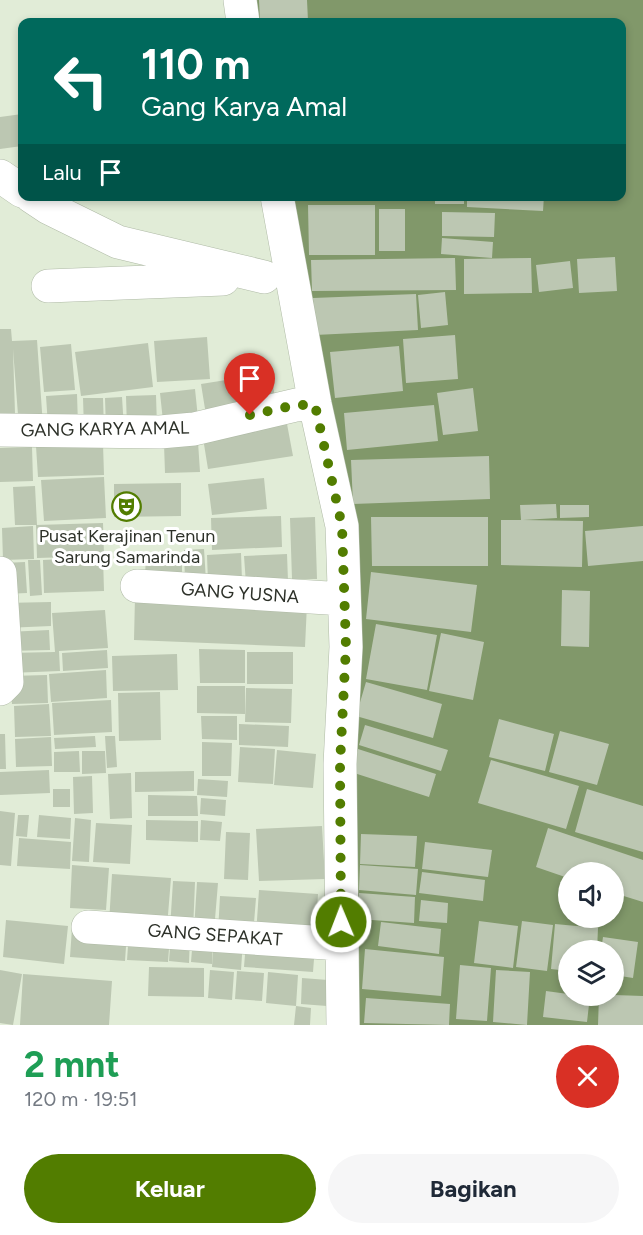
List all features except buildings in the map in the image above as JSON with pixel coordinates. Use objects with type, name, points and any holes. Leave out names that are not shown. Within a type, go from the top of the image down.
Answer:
[{"type":"street","points":[[240,0],[242,18]]},
{"type":"street","points":[[0,176],[18,188]]},
{"type":"street","points":[[39,201],[118,242],[279,276]]},
{"type":"street","points":[[277,201],[279,276],[315,405],[342,526],[346,647],[340,764],[343,1025]]},
{"type":"street","points":[[48,286],[279,276]]},
{"type":"street","name":"GANG KARYA AMAL","points":[[0,430],[160,432],[194,429],[296,405],[315,405]]},
{"type":"street","points":[[0,573],[7,682],[0,689]]},
{"type":"street","name":"GANG YUSNA","points":[[136,586],[344,599]]},
{"type":"street","name":"GANG SEPAKAT","points":[[88,927],[341,944]]},
{"type":"shaded area","points":[[251,0],[643,0],[643,1025],[350,1025],[350,510],[287,201],[626,201],[626,18],[253,18]]},
{"type":"place","name":"Pusat Kerajinan Tenun Sarung Samarinda","points":[[127,507]]},
{"type":"route","points":[[250,415],[296,405],[315,405],[342,526],[346,647],[340,764],[341,922]]}]
